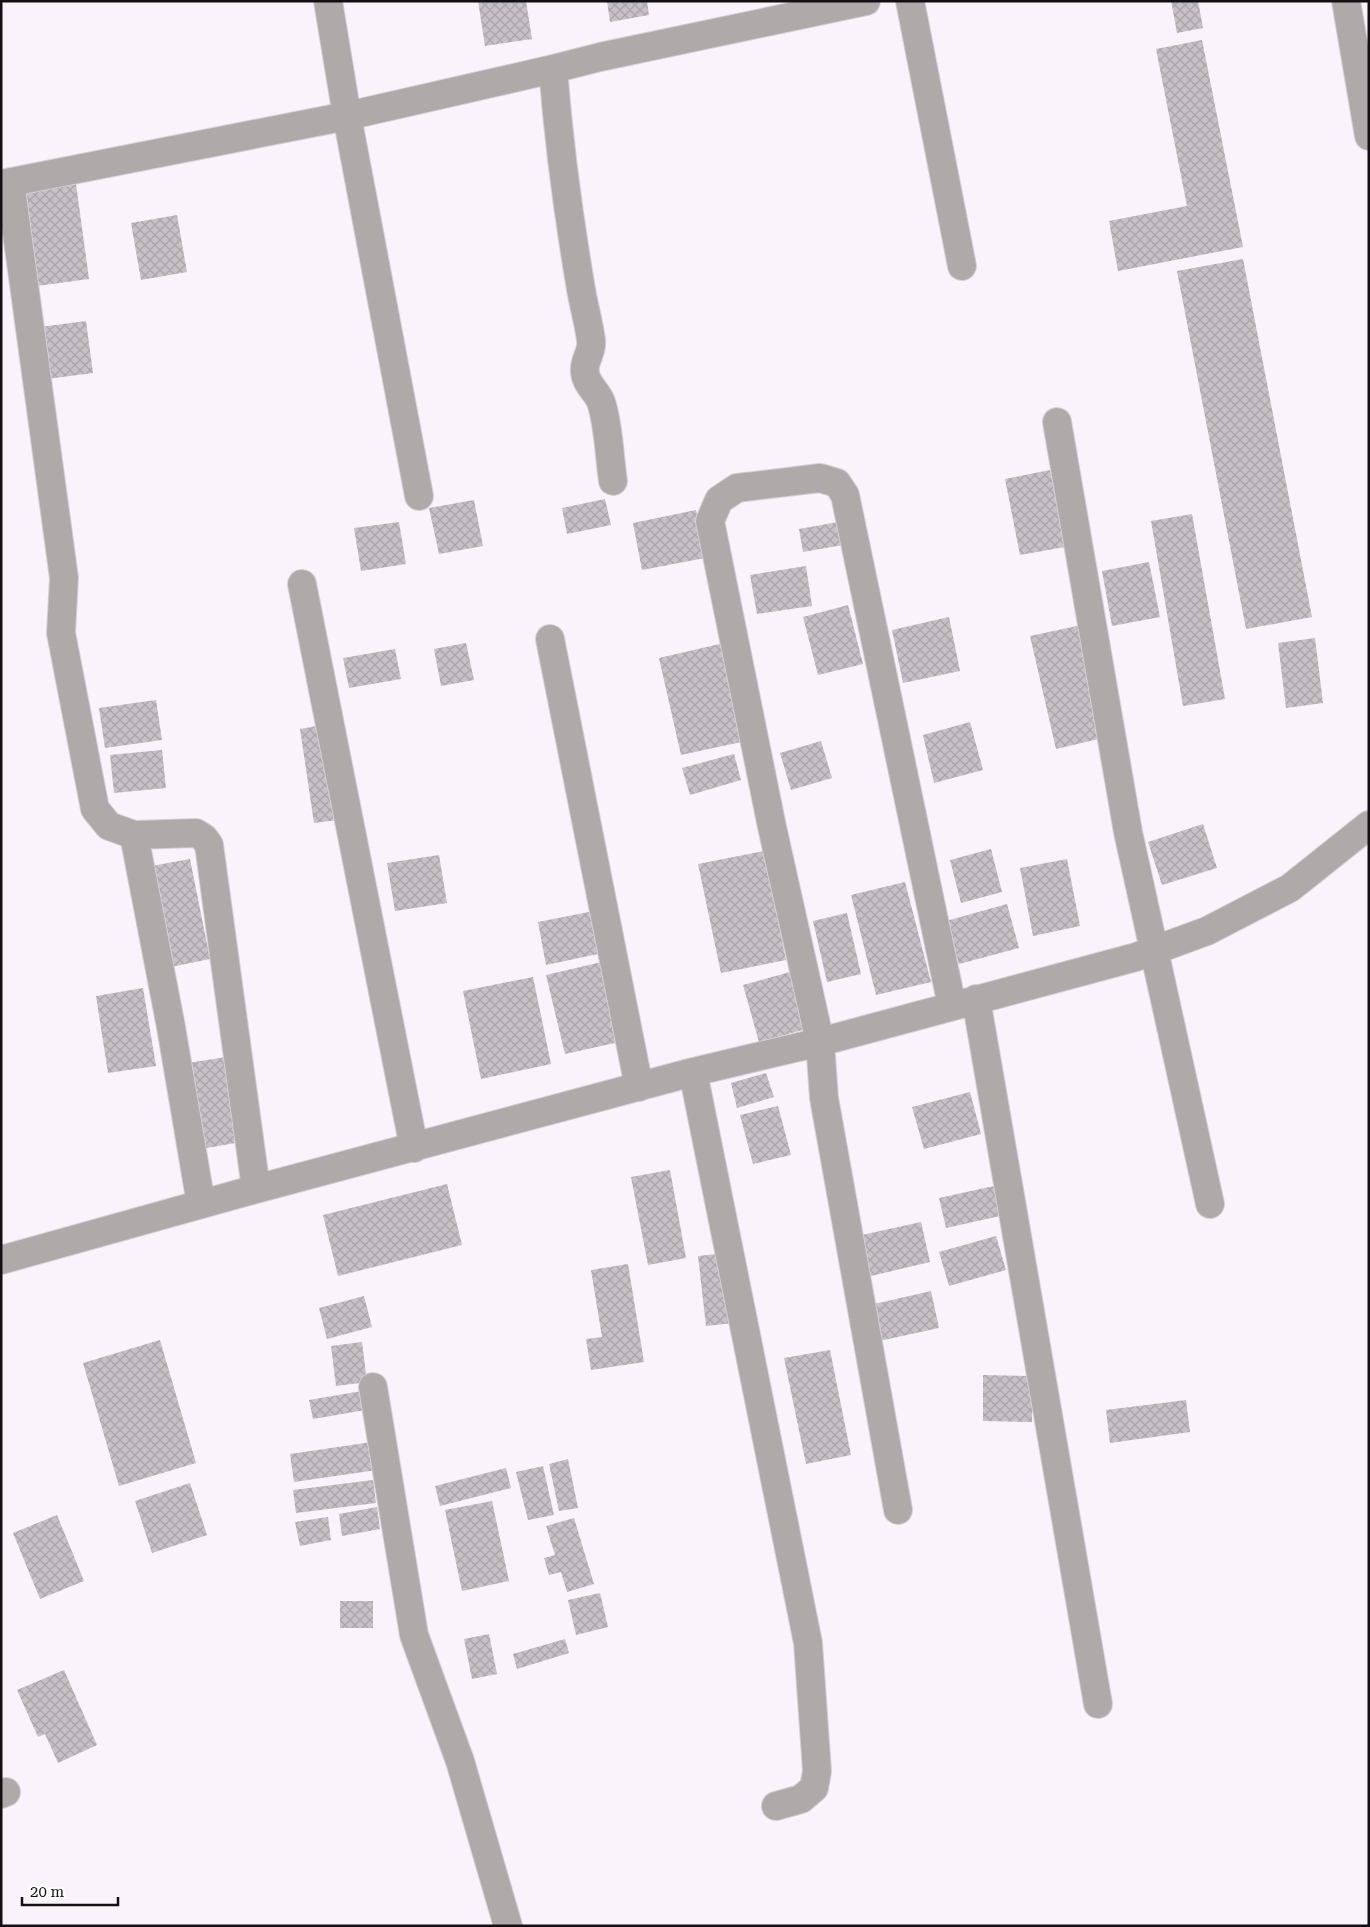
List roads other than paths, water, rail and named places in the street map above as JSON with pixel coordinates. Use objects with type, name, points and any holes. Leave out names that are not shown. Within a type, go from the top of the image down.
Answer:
[{"type":"street","points":[[328,1],[347,116],[419,496]]},
{"type":"street","points":[[256,1190],[209,845],[204,838],[196,833],[134,835],[110,826],[95,809],[61,633],[64,578],[6,183],[347,116],[600,57],[866,1]]},
{"type":"street","points":[[910,1],[962,266]]},
{"type":"street","points":[[1346,1],[1369,136]]},
{"type":"street","points":[[553,69],[567,192],[582,296],[592,342],[589,357],[584,366],[585,375],[601,402],[613,481]]},
{"type":"street","points":[[1057,422],[1128,832],[1210,1204]]},
{"type":"street","points":[[898,1510],[824,1098],[820,1042],[772,827],[710,521],[718,500],[737,488],[820,478],[837,483],[845,494],[964,1002],[1098,1704]]},
{"type":"street","points":[[302,584],[414,1148]]},
{"type":"street","points":[[550,639],[639,1087]]},
{"type":"street","points":[[1,1260],[201,1204],[692,1072],[820,1042],[1136,957],[1207,931],[1290,888],[1369,825]]},
{"type":"street","points":[[134,835],[172,1027],[201,1204]]},
{"type":"street","points":[[692,1072],[808,1643],[817,1770],[814,1788],[802,1800],[776,1806]]},
{"type":"street","points":[[373,1387],[414,1635],[460,1761],[508,1926]]}]
